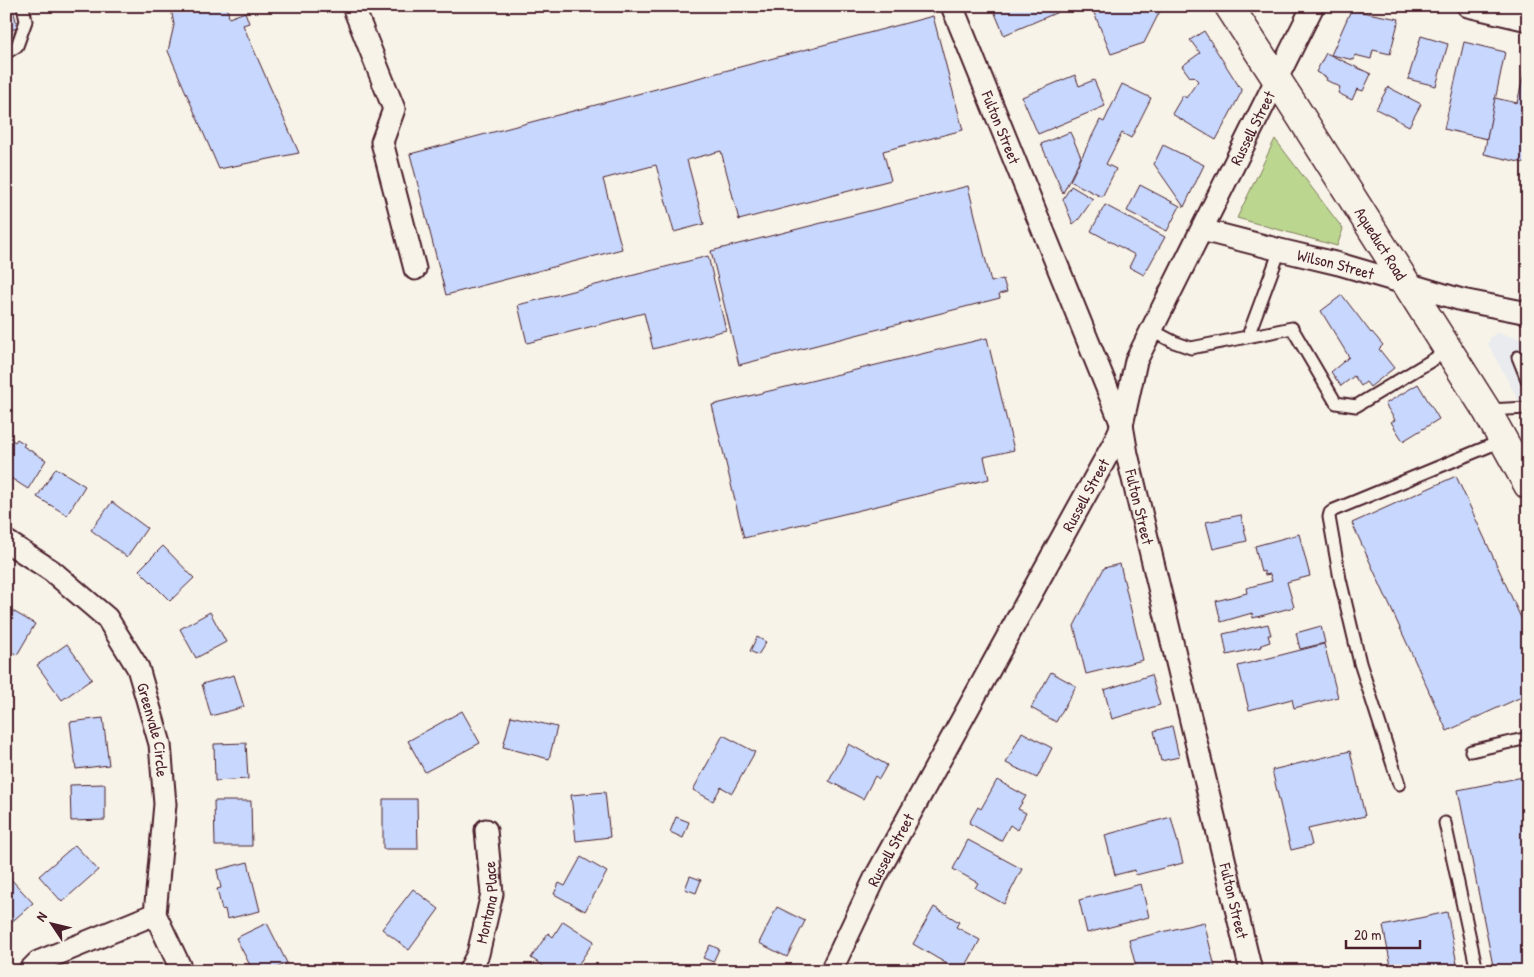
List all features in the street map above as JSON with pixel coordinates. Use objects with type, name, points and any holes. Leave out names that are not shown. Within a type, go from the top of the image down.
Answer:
[{"type":"street","points":[[352,6],[394,109],[382,142],[415,269]]},
{"type":"street","name":"Fulton Street","points":[[952,6],[1122,425],[1129,464],[1251,971]]},
{"type":"street","name":"Aqueduct Road","points":[[1229,6],[1277,78],[1487,410],[1528,485]]},
{"type":"street","name":"Russell Street","points":[[831,971],[876,876],[1114,443],[1122,425],[1136,360],[1313,6]]},
{"type":"street","points":[[1468,6],[1528,20]]},
{"type":"street","name":"Wilson Street","points":[[1202,230],[1339,264],[1462,300],[1528,313]]},
{"type":"street","name":"Greenvale Circle","points":[[6,541],[52,571],[107,618],[138,668],[160,744],[165,804],[155,914]]},
{"type":"street","name":"Montana Place","points":[[469,971],[478,954],[492,894],[486,830]]},
{"type":"street","points":[[29,971],[38,962],[155,914],[182,971]]},
{"type":"lane","points":[[6,53],[17,46],[26,21],[23,6]]},
{"type":"lane","points":[[1248,336],[1280,250]]},
{"type":"lane","points":[[1151,330],[1174,342],[1191,348],[1292,328],[1336,403],[1356,406],[1449,350]]},
{"type":"lane","points":[[1518,357],[1528,382]]},
{"type":"lane","points":[[1487,410],[1528,408]]},
{"type":"lane","points":[[1399,784],[1360,663],[1340,579],[1328,517],[1334,510],[1504,440]]},
{"type":"lane","points":[[1471,751],[1528,738]]},
{"type":"lane","points":[[1445,823],[1477,971]]},
{"type":"shaded area","points":[[1496,333],[1528,340],[1528,418],[1488,344],[1490,338]]},
{"type":"green space","points":[[1275,139],[1343,229],[1337,246],[1237,218]]},
{"type":"building","points":[[6,6],[12,6],[18,28],[6,31]]},
{"type":"building","points":[[153,6],[227,6],[229,18],[245,12],[249,23],[243,25],[299,153],[219,169],[168,51],[174,25],[171,8],[153,11]]},
{"type":"building","points":[[992,6],[1072,6],[1004,35]]},
{"type":"building","points":[[1096,6],[1162,7],[1144,43],[1111,54],[1092,8]]},
{"type":"building","points":[[1351,10],[1399,19],[1390,54],[1373,50],[1371,59],[1355,55],[1354,60],[1331,55]]},
{"type":"building","points":[[933,16],[963,130],[883,151],[891,180],[739,220],[721,151],[687,160],[704,224],[674,232],[656,165],[603,179],[622,249],[446,295],[410,154]]},
{"type":"building","points":[[1204,31],[1242,91],[1216,140],[1172,114],[1183,95],[1186,98],[1198,81],[1193,76],[1190,77],[1182,66],[1200,53],[1190,40]]},
{"type":"building","points":[[1421,36],[1448,44],[1436,86],[1408,79]]},
{"type":"building","points":[[1464,42],[1505,52],[1487,139],[1444,129]]},
{"type":"building","points":[[1326,53],[1371,74],[1363,91],[1357,89],[1352,100],[1338,93],[1340,87],[1316,72]]},
{"type":"building","points":[[1528,57],[1528,164],[1484,154],[1495,98],[1517,103]]},
{"type":"building","points":[[1075,75],[1079,86],[1094,80],[1105,106],[1038,134],[1022,97]]},
{"type":"building","points":[[1122,84],[1151,98],[1131,138],[1122,133],[1106,164],[1116,169],[1102,197],[1070,181],[1100,120],[1104,122]]},
{"type":"building","points":[[1388,87],[1421,104],[1409,126],[1376,109]]},
{"type":"building","points":[[1070,132],[1081,157],[1063,193],[1041,144]]},
{"type":"building","points":[[1163,145],[1204,165],[1184,207],[1154,164]]},
{"type":"building","points":[[1140,185],[1180,206],[1167,231],[1127,211]]},
{"type":"building","points":[[968,186],[991,282],[1003,279],[1007,292],[999,294],[1000,298],[739,365],[711,251]]},
{"type":"building","points":[[1071,186],[1093,199],[1079,219],[1073,224],[1063,199]]},
{"type":"building","points":[[1105,205],[1165,237],[1144,275],[1129,267],[1135,255],[1091,231]]},
{"type":"building","points":[[708,256],[726,330],[653,349],[644,313],[527,343],[518,305]]},
{"type":"building","points":[[1342,295],[1371,333],[1383,345],[1379,349],[1394,368],[1370,387],[1366,382],[1361,386],[1354,376],[1341,386],[1331,372],[1349,357],[1321,311]]},
{"type":"building","points":[[987,338],[1014,450],[984,457],[989,479],[744,538],[712,405]]},
{"type":"building","points":[[1418,384],[1439,419],[1403,441],[1391,422],[1395,420],[1385,404]]},
{"type":"building","points":[[9,438],[15,442],[17,439],[25,444],[23,446],[46,460],[28,489],[6,475],[6,441]]},
{"type":"building","points":[[56,468],[85,486],[67,515],[37,497]]},
{"type":"building","points":[[1456,476],[1528,633],[1528,694],[1447,731],[1352,523]]},
{"type":"building","points":[[112,502],[147,528],[127,557],[91,530]]},
{"type":"building","points":[[1241,515],[1247,541],[1213,549],[1206,522]]},
{"type":"building","points":[[1299,534],[1310,576],[1287,582],[1294,607],[1253,618],[1252,613],[1221,622],[1216,601],[1247,593],[1246,588],[1272,581],[1270,574],[1265,575],[1264,571],[1261,572],[1255,546]]},
{"type":"building","points":[[163,546],[194,578],[170,601],[139,570]]},
{"type":"building","points":[[1120,564],[1143,660],[1086,674],[1074,626],[1104,568]]},
{"type":"building","points":[[6,607],[35,624],[17,655],[6,648]]},
{"type":"building","points":[[210,612],[226,642],[196,658],[180,629]]},
{"type":"building","points":[[1268,624],[1271,635],[1268,635],[1270,642],[1261,645],[1262,647],[1227,655],[1223,634]]},
{"type":"building","points":[[1321,626],[1325,643],[1300,649],[1296,633]]},
{"type":"building","points":[[757,637],[766,642],[758,655],[750,651]]},
{"type":"building","points":[[67,644],[92,679],[62,700],[37,665]]},
{"type":"building","points":[[1324,644],[1338,697],[1294,708],[1292,699],[1249,710],[1238,666]]},
{"type":"building","points":[[1051,672],[1076,686],[1056,722],[1031,708]]},
{"type":"building","points":[[234,675],[244,707],[211,716],[202,684]]},
{"type":"building","points":[[1151,675],[1160,705],[1112,719],[1104,690]]},
{"type":"building","points":[[462,711],[480,743],[425,772],[408,741]]},
{"type":"building","points":[[511,716],[557,727],[549,759],[503,747]]},
{"type":"building","points":[[103,718],[109,765],[76,769],[70,722]]},
{"type":"building","points":[[1172,726],[1179,757],[1161,761],[1154,731]]},
{"type":"building","points":[[1022,732],[1052,748],[1037,778],[1006,763]]},
{"type":"building","points":[[723,735],[755,752],[732,793],[721,787],[713,801],[693,790]]},
{"type":"building","points":[[246,743],[248,779],[215,781],[214,744]]},
{"type":"building","points":[[849,744],[887,765],[879,779],[875,776],[863,799],[829,781]]},
{"type":"building","points":[[1350,751],[1365,816],[1308,829],[1312,845],[1291,850],[1272,770]]},
{"type":"building","points":[[1528,776],[1528,971],[1494,971],[1458,790]]},
{"type":"building","points":[[997,780],[1026,796],[1018,809],[1026,813],[1017,830],[1010,825],[1001,841],[969,823],[978,807],[981,809]]},
{"type":"building","points":[[105,784],[105,820],[71,821],[70,785]]},
{"type":"building","points":[[605,792],[610,837],[576,841],[571,795]]},
{"type":"building","points":[[383,799],[417,799],[418,849],[383,849]]},
{"type":"building","points":[[214,801],[251,801],[252,846],[215,846]]},
{"type":"building","points":[[676,817],[689,822],[683,838],[670,832]]},
{"type":"building","points":[[1171,817],[1183,863],[1136,875],[1135,870],[1115,875],[1105,835]]},
{"type":"building","points":[[968,840],[1022,869],[1004,904],[975,888],[978,883],[953,869]]},
{"type":"building","points":[[75,845],[98,870],[62,902],[39,876]]},
{"type":"building","points":[[581,857],[607,872],[585,911],[554,894],[559,883],[565,886]]},
{"type":"building","points":[[248,862],[260,911],[227,919],[225,909],[222,910],[217,889],[221,888],[217,870]]},
{"type":"building","points":[[690,876],[701,880],[696,893],[685,889]]},
{"type":"building","points":[[9,877],[33,903],[6,927],[6,879]]},
{"type":"building","points":[[1141,884],[1149,917],[1087,933],[1079,900]]},
{"type":"building","points":[[413,889],[439,909],[409,950],[382,929]]},
{"type":"building","points":[[777,907],[805,921],[787,957],[759,943]]},
{"type":"building","points":[[934,907],[959,922],[956,927],[980,940],[963,971],[959,971],[913,944]]},
{"type":"building","points":[[1447,912],[1457,964],[1426,971],[1392,971],[1383,926]]},
{"type":"building","points":[[563,921],[594,941],[574,971],[551,971],[531,958],[548,933],[553,937]]},
{"type":"building","points":[[1204,922],[1215,967],[1200,971],[1137,971],[1129,940]]},
{"type":"building","points":[[267,923],[287,963],[270,971],[253,971],[236,938]]},
{"type":"building","points":[[710,945],[719,949],[713,962],[703,958]]},
{"type":"building","points":[[907,962],[923,971],[902,971]]}]
